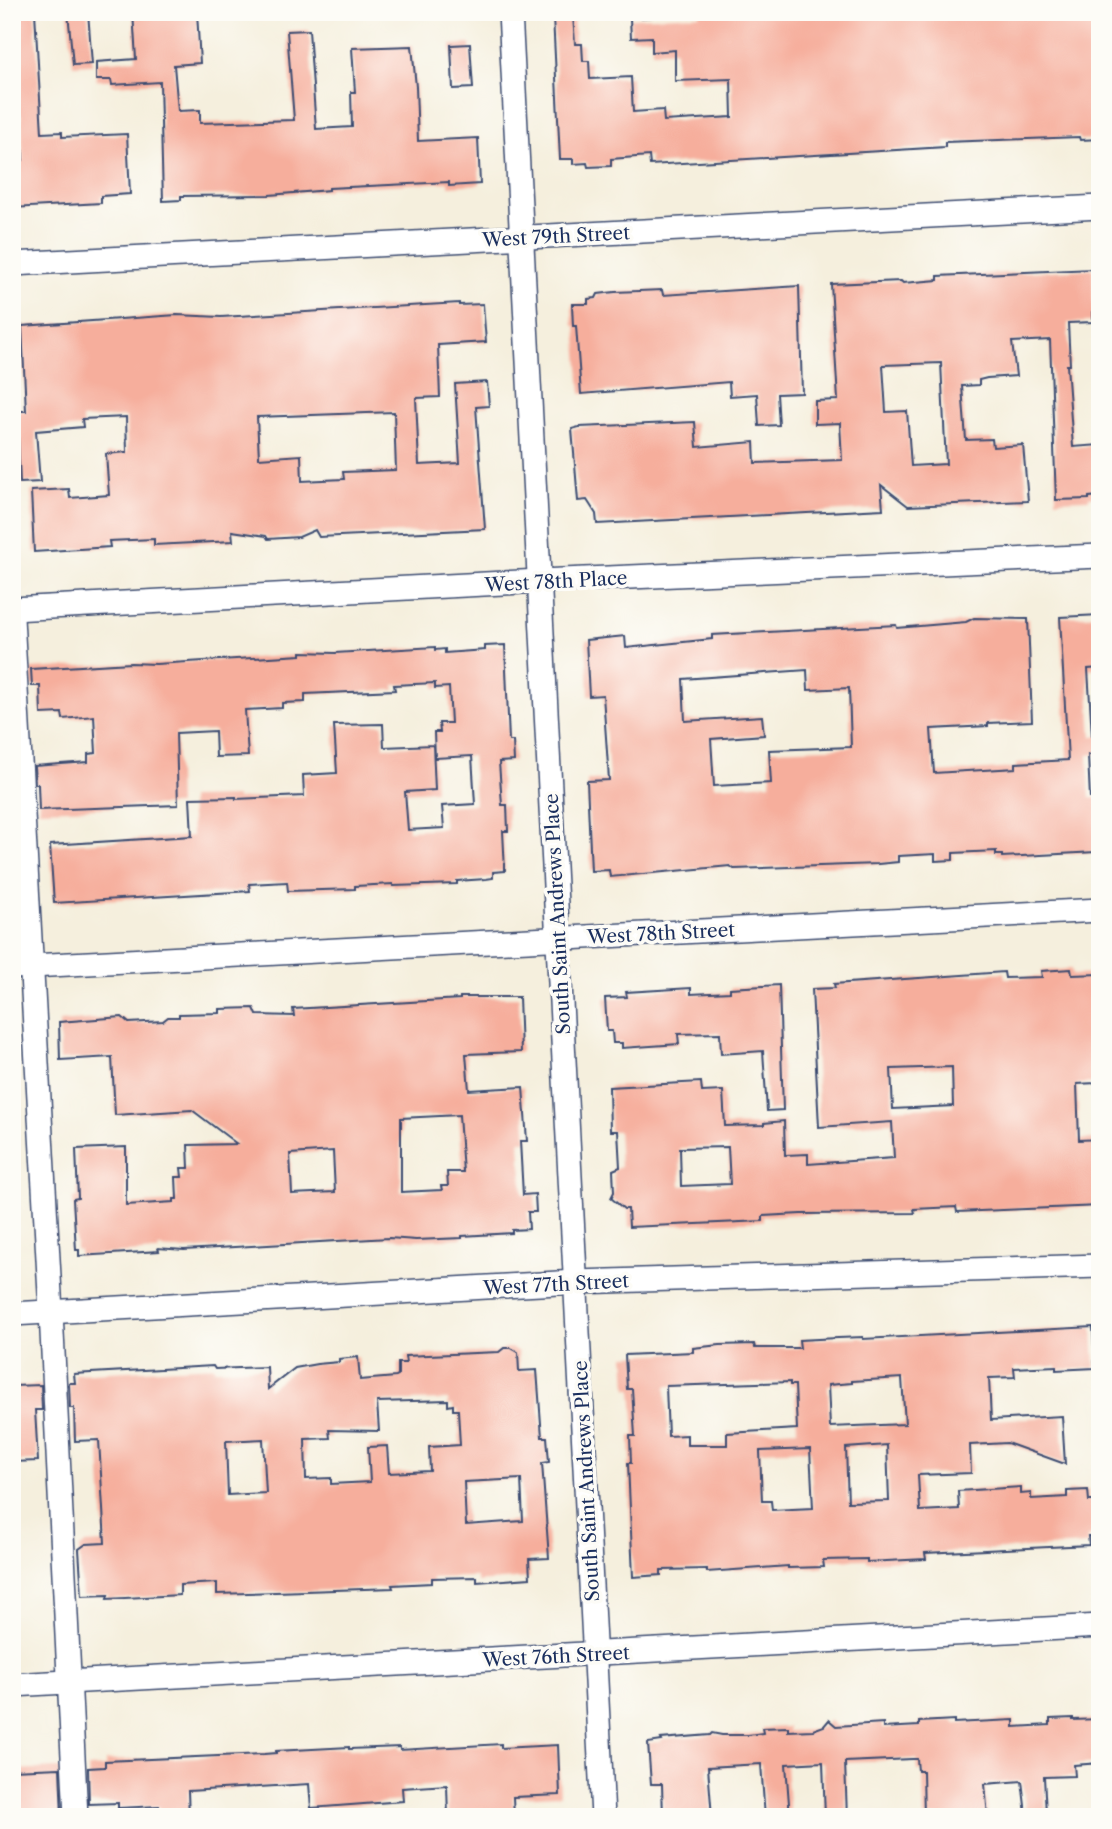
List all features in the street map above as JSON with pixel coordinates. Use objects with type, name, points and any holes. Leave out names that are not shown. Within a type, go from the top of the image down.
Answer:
[{"type":"street","name":"South Saint Andrews Place","points":[[510,12],[603,1817]]},
{"type":"street","name":"West 79th Street","points":[[12,264],[1100,207]]},
{"type":"street","name":"West 78th Place","points":[[12,609],[540,581],[1100,556]]},
{"type":"street","points":[[12,618],[21,967],[51,1312],[76,1817]]},
{"type":"street","name":"West 78th Street","points":[[21,967],[1100,910]]},
{"type":"street","name":"West 77th Street","points":[[12,1314],[576,1282],[1100,1266]]},
{"type":"street","name":"West 76th Street","points":[[12,1685],[1100,1626]]},
{"type":"building","points":[[12,12],[35,12],[42,133],[62,132],[62,137],[127,134],[130,194],[101,196],[101,203],[12,208],[12,160],[23,160],[21,114],[12,114]]},
{"type":"building","points":[[68,12],[88,12],[92,64],[73,65]]},
{"type":"building","points":[[133,12],[197,12],[200,63],[174,65],[178,111],[200,110],[200,123],[294,120],[287,31],[309,30],[316,129],[352,127],[351,92],[355,92],[352,48],[412,46],[418,141],[478,138],[480,184],[449,186],[449,182],[329,188],[269,195],[181,196],[181,200],[163,201],[160,82],[112,85],[111,80],[96,80],[96,62],[136,59]]},
{"type":"building","points":[[700,12],[1100,12],[1100,139],[1080,140],[1079,137],[945,142],[945,147],[650,165],[649,156],[611,159],[611,166],[588,167],[587,163],[573,164],[573,159],[560,159],[553,16],[573,15],[575,44],[582,44],[583,61],[589,61],[590,79],[631,77],[633,112],[663,110],[664,121],[732,117],[731,79],[675,81],[675,50],[652,52],[652,37],[631,38],[630,18],[700,15]]},
{"type":"building","points":[[470,44],[473,88],[453,89],[451,45]]},
{"type":"building","points":[[1093,269],[1093,322],[1068,323],[1070,365],[1067,365],[1073,447],[1100,445],[1100,496],[1056,500],[1050,340],[1012,342],[1016,376],[987,378],[979,380],[979,385],[962,386],[966,440],[992,439],[993,447],[1023,445],[1028,501],[908,506],[881,485],[883,509],[597,524],[596,514],[587,500],[578,501],[572,429],[579,427],[695,422],[697,447],[754,442],[755,463],[842,460],[840,423],[815,424],[815,401],[838,400],[831,284],[903,283],[938,280],[938,276]],"holes":[[[941,363],[946,464],[911,466],[907,411],[886,412],[883,365]]]},
{"type":"building","points":[[799,286],[802,393],[777,394],[779,425],[759,426],[757,394],[730,396],[729,382],[581,394],[572,304],[588,304],[588,299],[596,298],[598,294],[615,292],[662,290],[663,295]]},
{"type":"building","points":[[459,303],[483,304],[486,342],[438,345],[440,397],[416,398],[419,465],[460,463],[455,384],[487,382],[489,406],[476,407],[485,529],[319,537],[315,530],[299,537],[268,539],[266,536],[232,531],[233,541],[154,545],[154,539],[109,541],[110,547],[34,552],[31,491],[69,489],[70,498],[109,495],[106,454],[127,452],[126,417],[82,419],[83,427],[36,431],[40,482],[20,483],[17,411],[26,411],[22,326],[177,315],[221,317]],"holes":[[[394,412],[396,470],[343,472],[344,479],[302,481],[301,455],[259,458],[257,417]]]},
{"type":"building","points":[[1100,615],[1100,668],[1088,669],[1092,736],[1100,736],[1100,754],[1088,755],[1090,798],[1100,798],[1100,843],[1096,843],[1096,852],[1002,857],[996,855],[996,851],[953,853],[953,860],[935,861],[935,854],[898,856],[898,862],[878,864],[734,869],[730,866],[610,877],[609,870],[591,871],[587,781],[609,780],[603,695],[589,696],[586,640],[625,636],[626,648],[712,639],[712,635],[896,625],[897,628],[966,622],[974,618],[1028,619],[1032,721],[931,729],[934,773],[1016,768],[1016,763],[1068,760],[1060,617]],"holes":[[[807,670],[808,690],[849,688],[851,747],[769,750],[771,783],[714,786],[711,739],[764,735],[762,716],[685,721],[683,679]]]},
{"type":"building","points":[[505,645],[509,741],[513,741],[514,761],[499,762],[502,805],[507,805],[508,831],[503,831],[505,871],[493,872],[493,878],[457,881],[457,884],[393,884],[355,886],[355,889],[288,891],[287,882],[249,884],[250,891],[54,903],[50,845],[192,836],[190,798],[304,796],[303,775],[337,773],[334,725],[383,724],[384,747],[433,745],[435,790],[405,792],[408,830],[444,828],[442,806],[475,804],[472,756],[435,758],[434,732],[440,732],[439,723],[451,723],[449,687],[435,688],[435,683],[394,685],[395,690],[305,694],[305,702],[282,703],[282,708],[245,710],[248,756],[216,757],[215,731],[176,733],[178,805],[39,810],[34,766],[88,762],[88,754],[96,753],[94,716],[63,719],[62,713],[41,714],[40,686],[32,686],[31,669],[301,655],[301,652],[335,653],[435,647],[435,650],[445,649],[445,653],[485,650],[485,646]]},
{"type":"building","points":[[1071,969],[1072,975],[1100,974],[1100,1076],[1096,1076],[1096,1083],[1077,1084],[1079,1140],[1100,1139],[1100,1206],[957,1212],[956,1207],[914,1209],[915,1213],[801,1214],[763,1216],[763,1221],[629,1227],[628,1209],[624,1209],[611,1198],[614,1192],[613,1170],[620,1167],[618,1131],[610,1131],[609,1087],[701,1082],[702,1092],[723,1091],[725,1126],[764,1125],[784,1121],[785,1155],[808,1154],[808,1164],[894,1158],[892,1122],[819,1127],[812,989],[835,988],[834,984],[1004,972],[1005,978],[1042,977],[1041,971]],"holes":[[[952,1067],[953,1106],[893,1109],[891,1069]],[[728,1147],[730,1184],[681,1186],[680,1148]]]},
{"type":"building","points":[[779,985],[783,1110],[767,1111],[763,1051],[721,1054],[720,1033],[678,1034],[679,1044],[622,1048],[622,1043],[613,1043],[612,1031],[607,1031],[605,998],[627,997],[626,992],[691,988],[691,994]]},
{"type":"building","points":[[519,997],[521,1052],[466,1054],[469,1090],[523,1087],[527,1141],[520,1141],[523,1195],[535,1194],[536,1212],[528,1212],[529,1229],[462,1238],[389,1238],[184,1250],[158,1248],[159,1251],[79,1256],[79,1250],[76,1250],[73,1199],[78,1198],[76,1149],[126,1147],[126,1205],[174,1202],[174,1199],[177,1199],[176,1177],[182,1177],[181,1168],[189,1168],[188,1145],[237,1144],[192,1110],[115,1115],[112,1057],[60,1060],[59,1022],[122,1017],[129,1023],[163,1021],[168,1017],[179,1017],[179,1014],[220,1013],[220,1009],[254,1008],[257,1015],[294,1016],[293,1009]],"holes":[[[459,1115],[463,1172],[447,1172],[448,1186],[441,1186],[442,1190],[401,1192],[401,1118]],[[333,1151],[335,1192],[292,1194],[290,1154]]]},
{"type":"building","points":[[1093,1327],[1095,1368],[1014,1368],[1015,1377],[989,1378],[991,1420],[1062,1416],[1065,1464],[1007,1443],[970,1445],[971,1473],[918,1475],[920,1511],[959,1509],[958,1491],[1021,1487],[1021,1494],[1031,1493],[1031,1499],[1067,1497],[1067,1491],[1088,1490],[1089,1501],[1100,1501],[1100,1536],[1088,1536],[1089,1545],[925,1553],[926,1559],[867,1562],[867,1559],[823,1560],[824,1567],[788,1566],[707,1572],[707,1569],[661,1570],[661,1575],[633,1577],[628,1463],[631,1463],[630,1436],[635,1436],[632,1389],[627,1389],[625,1355],[693,1352],[693,1348],[720,1345],[754,1344],[755,1348],[800,1348],[799,1340]],"holes":[[[902,1378],[905,1424],[830,1427],[828,1385]],[[790,1382],[790,1385],[795,1385],[797,1429],[727,1433],[727,1445],[687,1445],[687,1435],[668,1436],[666,1386]],[[887,1445],[889,1501],[848,1502],[846,1448]],[[810,1449],[813,1508],[772,1510],[771,1501],[762,1501],[760,1451]]]},
{"type":"building","points":[[504,1348],[511,1348],[518,1352],[519,1371],[537,1370],[542,1437],[547,1437],[549,1462],[542,1463],[549,1558],[529,1559],[530,1578],[477,1582],[477,1577],[432,1578],[432,1583],[392,1585],[393,1588],[217,1594],[217,1583],[180,1585],[180,1595],[107,1599],[108,1595],[82,1596],[79,1549],[86,1544],[105,1543],[99,1440],[75,1441],[74,1408],[70,1408],[69,1383],[75,1383],[74,1374],[213,1366],[215,1369],[267,1367],[268,1389],[295,1368],[339,1362],[339,1359],[358,1357],[360,1380],[398,1376],[398,1363],[406,1363],[405,1356],[499,1352]],"holes":[[[448,1400],[448,1406],[453,1405],[453,1410],[458,1410],[460,1445],[429,1447],[430,1471],[389,1473],[387,1446],[368,1447],[370,1482],[331,1484],[331,1478],[306,1479],[305,1439],[330,1438],[329,1430],[379,1431],[377,1402]],[[263,1439],[266,1493],[228,1495],[226,1441]],[[521,1479],[523,1521],[466,1525],[464,1482]]]},
{"type":"building","points":[[41,1385],[42,1410],[35,1410],[38,1461],[12,1462],[12,1386]]},
{"type":"building","points":[[1050,1719],[1100,1719],[1100,1763],[1074,1765],[1075,1776],[1044,1777],[1046,1813],[1026,1814],[1022,1781],[985,1784],[988,1817],[924,1817],[923,1771],[918,1771],[917,1759],[845,1762],[847,1817],[825,1817],[823,1762],[786,1764],[790,1817],[765,1817],[761,1764],[708,1767],[712,1817],[663,1817],[662,1784],[651,1784],[648,1743],[662,1741],[661,1739],[712,1733],[748,1735],[763,1733],[762,1728],[813,1730],[824,1726],[829,1720],[836,1726],[883,1723],[883,1728],[919,1726],[919,1722],[1014,1720],[1014,1727],[1050,1725]]},
{"type":"building","points":[[501,1744],[501,1748],[558,1745],[560,1795],[513,1797],[514,1817],[448,1817],[447,1785],[402,1788],[403,1801],[311,1808],[309,1784],[188,1791],[189,1817],[160,1817],[159,1806],[118,1808],[118,1803],[89,1804],[88,1768],[105,1767],[105,1761],[264,1754],[349,1747],[400,1747],[400,1750]]},
{"type":"building","points":[[60,1768],[62,1817],[12,1817],[12,1770]]}]
